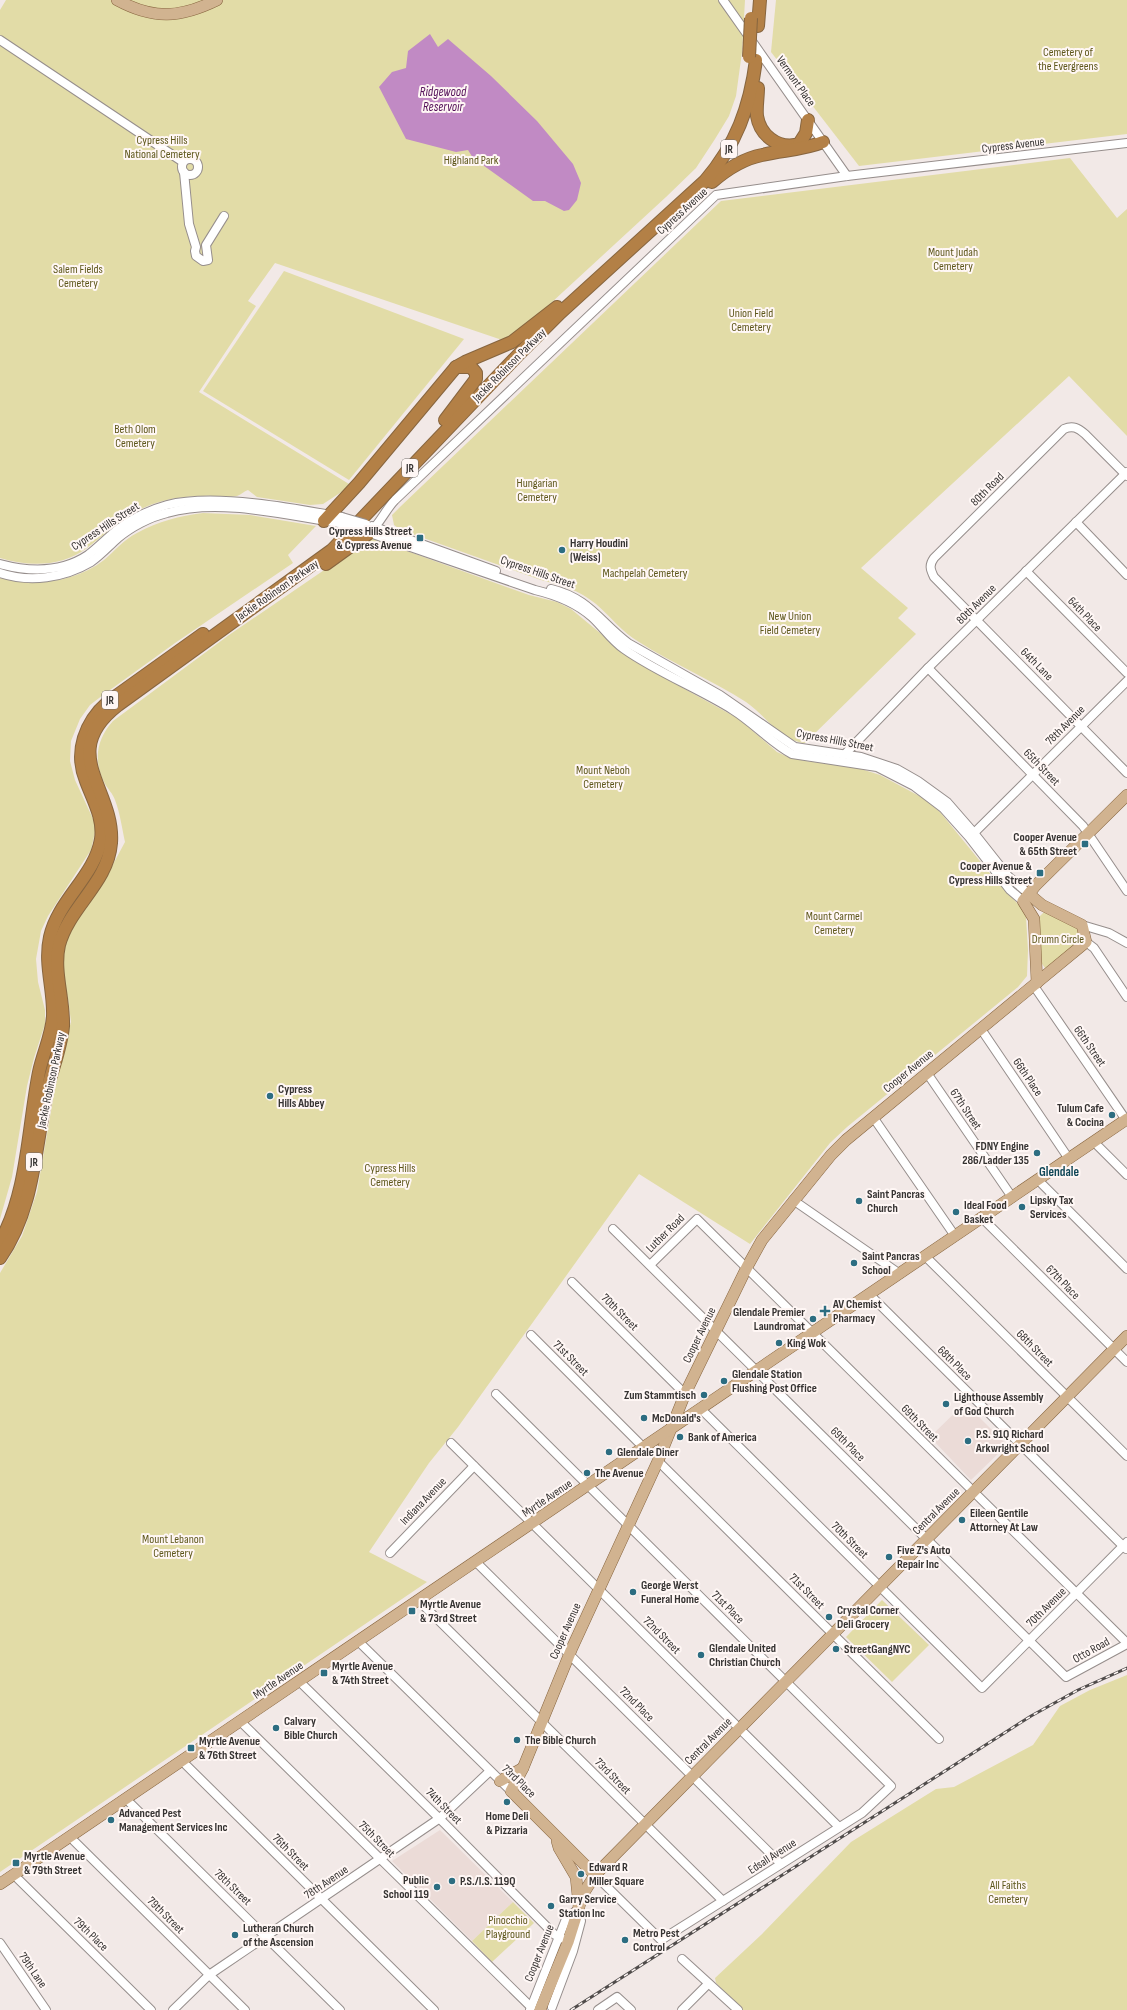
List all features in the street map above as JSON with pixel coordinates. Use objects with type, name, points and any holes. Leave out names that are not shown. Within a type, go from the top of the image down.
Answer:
[{"type":"highway","name":"Jackie Robinson Parkway","points":[[752,0],[755,22]]},
{"type":"highway","name":"Jackie Robinson Parkway","points":[[0,1258],[15,1232],[24,1206],[63,1019],[57,964],[59,946],[67,923],[103,870],[111,843],[108,814],[91,770],[90,758],[92,740],[97,728],[108,713],[332,550],[560,313],[705,182],[730,148],[747,109],[755,22],[760,0]]},
{"type":"highway","points":[[752,59],[759,77],[757,113],[762,129],[767,136],[780,144],[799,144],[821,138]]},
{"type":"highway","name":"Jackie Robinson Parkway","points":[[0,1242],[17,1202],[38,1077],[52,1016],[48,958],[52,930],[59,912],[95,857],[101,835],[98,811],[82,767],[83,742],[92,720],[99,710],[113,698],[307,560],[331,541],[445,420],[560,306],[691,185],[712,162],[729,134],[741,106],[752,59]]},
{"type":"highway","points":[[799,144],[806,133],[808,120]]},
{"type":"highway","points":[[666,218],[695,197],[726,170],[740,162],[760,155],[804,148],[821,138]]},
{"type":"highway","points":[[327,518],[359,483],[456,367],[464,362],[512,342],[560,306]]},
{"type":"highway","points":[[445,420],[476,379],[476,373],[471,368],[456,367]]},
{"type":"highway","points":[[177,664],[231,631],[368,528]]},
{"type":"main road","points":[[117,0],[146,13],[170,15],[195,11],[217,0]]},
{"type":"main road","points":[[1036,984],[1034,919],[1026,897],[1127,795]]},
{"type":"main road","name":"Cypress Hills Street","points":[[1026,897],[1082,925]]},
{"type":"main road","points":[[1034,919],[1039,912],[1048,908]]},
{"type":"main road","points":[[1082,925],[1086,942]]},
{"type":"main road","name":"Cooper Avenue","points":[[511,1791],[523,1768],[540,1722],[569,1654],[658,1461],[685,1394],[715,1330],[762,1240],[831,1155],[873,1117],[1086,942]]},
{"type":"main road","name":"Myrtle Avenue","points":[[0,1884],[670,1431],[1127,1119]]},
{"type":"main road","name":"Central Avenue","points":[[595,1875],[832,1633],[1127,1336]]},
{"type":"main road","points":[[500,1781],[523,1768]]},
{"type":"main road","name":"73rd Place","points":[[511,1791],[595,1875]]},
{"type":"main road","points":[[556,1837],[559,1848],[576,1877],[576,1892],[579,1909]]},
{"type":"main road","name":"Cooper Avenue","points":[[534,2009],[567,1941],[583,1894],[595,1875]]},
{"type":"street","name":"Vermont Place","points":[[723,0],[847,176]]},
{"type":"street","points":[[0,40],[183,162]]},
{"type":"street","name":"Cypress Avenue","points":[[368,528],[395,500],[716,195],[847,176],[1127,143]]},
{"type":"street","points":[[183,162],[188,159],[193,159],[198,165],[198,170],[194,174],[189,175],[184,172]]},
{"type":"street","points":[[183,162],[182,167],[184,172],[189,224],[196,247],[196,256],[203,262],[208,260],[206,245],[224,216]]},
{"type":"street","name":"80th Road","points":[[930,571],[930,564],[934,558],[1064,429],[1068,427],[1078,428],[1126,474]]},
{"type":"street","name":"80th Avenue","points":[[845,754],[928,668],[1126,474]]},
{"type":"street","name":"Cypress Hills Street","points":[[0,564],[30,570],[52,569],[67,565],[87,556],[112,534],[134,520],[167,505],[186,502],[249,503],[340,520],[368,528],[535,588],[560,594],[591,608],[616,634],[628,643],[720,695],[760,721],[785,742],[795,747],[845,754],[876,761],[897,769],[918,781],[947,802],[1010,890],[1026,897]]},
{"type":"street","name":"Cypress Hills Street","points":[[0,572],[35,578],[71,572],[91,561],[120,537],[143,522],[166,513],[187,508],[250,510],[327,518]]},
{"type":"street","points":[[1076,522],[1127,574]]},
{"type":"street","name":"64th Lane","points":[[930,571],[934,577],[1127,773]]},
{"type":"street","name":"64th Place","points":[[1026,571],[1127,673]]},
{"type":"street","name":"Cypress Hills Street","points":[[560,594],[592,617],[608,635],[624,649],[734,711],[780,748],[792,754],[877,767],[914,786],[929,796],[971,835]]},
{"type":"street","name":"65th Street","points":[[928,668],[1088,833],[1127,891]]},
{"type":"street","name":"78th Avenue","points":[[971,835],[1127,681]]},
{"type":"street","name":"Cypress Hills Street","points":[[1082,925],[1109,933],[1127,943]]},
{"type":"street","points":[[1086,942],[1094,948],[1127,997]]},
{"type":"street","name":"66th Street","points":[[1036,984],[1127,1119]]},
{"type":"street","name":"66th Place","points":[[981,1029],[1069,1158]]},
{"type":"street","name":"67th Street","points":[[927,1073],[1012,1197]]},
{"type":"street","points":[[873,1117],[955,1236]]},
{"type":"street","points":[[1094,1142],[1127,1175]]},
{"type":"street","points":[[1038,1180],[1127,1268]]},
{"type":"street","points":[[793,1200],[900,1274]]},
{"type":"street","name":"67th Place","points":[[982,1218],[1127,1362]]},
{"type":"street","name":"69th Street","points":[[697,1219],[1127,1644]]},
{"type":"street","name":"Luther Road","points":[[650,1265],[697,1219]]},
{"type":"street","name":"69th Place","points":[[612,1229],[1066,1677]]},
{"type":"street","name":"68th Street","points":[[926,1256],[1127,1456]]},
{"type":"street","name":"70th Street","points":[[572,1282],[685,1394]]},
{"type":"street","name":"68th Place","points":[[870,1295],[1020,1444],[1126,1546]]},
{"type":"street","name":"71st Street","points":[[531,1336],[644,1448]]},
{"type":"street","name":"71st Place","points":[[496,1394],[891,1786]]},
{"type":"street","name":"70th Street","points":[[701,1409],[982,1688]]},
{"type":"street","name":"72nd Street","points":[[451,1444],[839,1827]]},
{"type":"street","name":"71st Street","points":[[658,1461],[939,1739]]},
{"type":"street","name":"Indiana Avenue","points":[[390,1553],[474,1466]]},
{"type":"street","name":"70th Avenue","points":[[982,1688],[1126,1546]]},
{"type":"street","name":"72nd Place","points":[[476,1562],[781,1864]]},
{"type":"street","name":"73rd Street","points":[[418,1600],[722,1901]]},
{"type":"street","name":"73rd Place","points":[[358,1641],[511,1791]]},
{"type":"street","name":"Otto Road","points":[[1066,1677],[1127,1644]]},
{"type":"street","name":"74th Street","points":[[299,1681],[567,1941]]},
{"type":"street","name":"75th Street","points":[[240,1721],[534,2009]]},
{"type":"street","name":"76th Street","points":[[182,1761],[434,2010]]},
{"type":"street","name":"78th Avenue","points":[[173,2010],[209,1975],[440,1818],[490,1771]]},
{"type":"street","name":"Edsall Avenue","points":[[661,1940],[862,1813],[891,1786]]},
{"type":"street","name":"78th Street","points":[[126,1799],[267,1936],[340,2010]]},
{"type":"street","name":"79th Street","points":[[70,1837],[245,2010]]},
{"type":"street","name":"79th Place","points":[[14,1875],[151,2010]]},
{"type":"street","name":"73rd Place","points":[[595,1875],[661,1940]]},
{"type":"street","name":"Cooper Avenue","points":[[552,2007],[567,1941]]},
{"type":"street","name":"79th Lane","points":[[0,1943],[46,2010]]},
{"type":"street","points":[[682,1959],[738,2010]]},
{"type":"street","points":[[682,2010],[708,1984]]},
{"type":"street","points":[[598,2010],[617,1997],[631,2010]]},
{"type":"shaded area","name":"P.S. 91Q Richard Arkwright School","points":[[965,1403],[1007,1445],[971,1480],[930,1437]]},
{"type":"shaded area","name":"P.S./I.S. 119Q","points":[[440,1830],[513,1902],[472,1941],[392,1861]]},
{"type":"green space","points":[[6,0],[745,0],[742,52],[736,96],[729,116],[696,168],[525,327],[505,341],[275,263],[248,301],[256,306],[199,392],[349,484],[343,491],[323,504],[310,505],[257,497],[248,490],[234,497],[192,496],[168,500],[137,511],[120,522],[87,548],[67,559],[45,564],[34,564],[0,558],[0,10]]},
{"type":"green space","name":"Cemetery of the Evergreens","points":[[776,0],[1127,0],[1127,134],[859,166],[771,52]]},
{"type":"green space","points":[[1070,158],[1117,218],[1127,209],[1127,436],[1069,376],[861,568],[908,608],[898,618],[916,634],[805,743],[788,738],[746,702],[665,658],[633,638],[596,604],[583,595],[563,586],[541,580],[401,530],[394,525],[392,515],[401,506],[721,201]]},
{"type":"green space","points":[[284,271],[464,339],[349,480],[203,391]]},
{"type":"green space","points":[[203,513],[250,515],[316,526],[288,555],[293,563],[175,643],[103,695],[90,705],[80,719],[71,741],[70,761],[75,780],[94,821],[95,832],[91,850],[48,916],[41,931],[36,959],[38,982],[45,1010],[45,1024],[27,1086],[12,1177],[0,1219],[0,578],[27,582],[41,582],[54,581],[80,574],[104,560],[127,539],[153,525]]},
{"type":"green space","points":[[371,538],[529,595],[557,602],[571,609],[634,661],[739,719],[777,752],[788,757],[806,761],[858,768],[880,775],[923,798],[940,812],[997,882],[1019,905],[1026,917],[1028,950],[1027,976],[1018,987],[847,1127],[830,1143],[750,1244],[639,1174],[458,1427],[429,1463],[369,1552],[427,1582],[0,1872],[0,1273],[22,1236],[37,1192],[60,1059],[71,1022],[68,998],[62,978],[62,954],[67,932],[111,868],[125,842],[117,805],[101,775],[98,759],[100,743],[107,728],[113,721],[229,635]]},
{"type":"green space","name":"Drumn Circle","points":[[1044,912],[1081,929],[1084,937],[1053,967],[1045,968],[1040,961],[1039,917]]},
{"type":"green space","points":[[882,1600],[929,1645],[892,1682],[846,1637]]},
{"type":"green space","name":"All Faiths Cemetery","points":[[1127,1675],[1127,2010],[743,2010],[716,1983],[715,1978],[761,1935],[851,1842],[936,1789],[954,1787],[1033,1745],[1060,1706],[1090,1690]]},
{"type":"green space","name":"Pinocchio Playground","points":[[513,1902],[534,1923],[492,1962],[472,1941]]},
{"type":"water","name":"Ridgewood Reservoir","points":[[430,34],[438,47],[448,39],[491,76],[537,121],[573,164],[581,183],[577,200],[569,210],[564,211],[545,201],[533,201],[473,158],[468,150],[456,152],[406,139],[379,87],[392,72],[406,68],[408,51]]},
{"type":"railway","points":[[571,2010],[1031,1716],[1078,1690],[1127,1668]]},
{"type":"place","name":"Cypress Hills Street & Cypress Avenue","points":[[420,538]]},
{"type":"place","name":"Harry Houdini (Weiss)","points":[[562,550]]},
{"type":"place","name":"Cooper Avenue & 65th Street","points":[[1085,844]]},
{"type":"place","name":"Cooper Avenue & Cypress Hills Street","points":[[1040,873]]},
{"type":"place","name":"Cypress Hills Abbey","points":[[270,1096]]},
{"type":"place","name":"Tulum Cafe & Cocina","points":[[1112,1115]]},
{"type":"place","name":"FDNY Engine 286/Ladder 135","points":[[1037,1153]]},
{"type":"place","name":"Saint Pancras Church","points":[[859,1201]]},
{"type":"place","name":"Lipsky Tax Services","points":[[1022,1207]]},
{"type":"place","name":"Ideal Food Basket","points":[[956,1212]]},
{"type":"place","name":"Saint Pancras School","points":[[854,1263]]},
{"type":"place","name":"AV Chemist Pharmacy","points":[[825,1311]]},
{"type":"place","name":"Glendale Premier Laundromat","points":[[813,1319]]},
{"type":"place","name":"King Wok","points":[[779,1343]]},
{"type":"place","name":"Glendale Station Flushing Post Office","points":[[724,1381]]},
{"type":"place","name":"Zum Stammtisch","points":[[704,1395]]},
{"type":"place","name":"Lighthouse Assembly of God Church","points":[[946,1404]]},
{"type":"place","name":"McDonald's","points":[[644,1418]]},
{"type":"place","name":"Bank of America","points":[[680,1437]]},
{"type":"place","name":"P.S. 91Q Richard Arkwright School","points":[[968,1441]]},
{"type":"place","name":"Glendale Diner","points":[[609,1452]]},
{"type":"place","name":"The Avenue","points":[[587,1473]]},
{"type":"place","name":"Eileen Gentile Attorney At Law","points":[[962,1520]]},
{"type":"place","name":"Five Z's Auto Repair Inc","points":[[889,1557]]},
{"type":"place","name":"George Werst Funeral Home","points":[[633,1592]]},
{"type":"place","name":"Myrtle Avenue & 73rd Street","points":[[412,1611]]},
{"type":"place","name":"Crystal Corner Deli Grocery","points":[[829,1617]]},
{"type":"place","name":"StreetGangNYC","points":[[836,1649]]},
{"type":"place","name":"Glendale United Christian Church","points":[[701,1655]]},
{"type":"place","name":"Myrtle Avenue & 74th Street","points":[[324,1673]]},
{"type":"place","name":"Calvary Bible Church","points":[[276,1728]]},
{"type":"place","name":"The Bible Church","points":[[517,1740]]},
{"type":"place","name":"Myrtle Avenue & 76th Street","points":[[191,1748]]},
{"type":"place","name":"Home Deli & Pizzaria","points":[[507,1802]]},
{"type":"place","name":"Advanced Pest Management Services Inc","points":[[111,1820]]},
{"type":"place","name":"Myrtle Avenue & 79th Street","points":[[16,1863]]},
{"type":"place","name":"Edward R Miller Square","points":[[581,1874]]},
{"type":"place","name":"P.S./I.S. 119Q","points":[[452,1881]]},
{"type":"place","name":"Public School 119","points":[[437,1887]]},
{"type":"place","name":"Garry Service Station Inc","points":[[551,1906]]},
{"type":"place","name":"Lutheran Church of the Ascension","points":[[235,1935]]},
{"type":"place","name":"Metro Pest Control","points":[[625,1940]]},
{"type":"district","name":"Glendale","points":[[1059,1171]]},
{"type":"park label","name":"Cypress Hills National Cemetery","points":[[162,147]]},
{"type":"park label","name":"Highland Park","points":[[471,160]]},
{"type":"park label","name":"Mount Judah Cemetery","points":[[953,259]]},
{"type":"park label","name":"Salem Fields Cemetery","points":[[78,276]]},
{"type":"park label","name":"Union Field Cemetery","points":[[751,320]]},
{"type":"park label","name":"Beth Olom Cemetery","points":[[135,436]]},
{"type":"park label","name":"Hungarian Cemetery","points":[[537,490]]},
{"type":"park label","name":"Machpelah Cemetery","points":[[645,573]]},
{"type":"park label","name":"New Union Field Cemetery","points":[[790,623]]},
{"type":"park label","name":"Mount Neboh Cemetery","points":[[603,777]]},
{"type":"park label","name":"Mount Carmel Cemetery","points":[[834,923]]},
{"type":"park label","name":"Cypress Hills Cemetery","points":[[390,1175]]},
{"type":"park label","name":"Mount Lebanon Cemetery","points":[[173,1546]]}]
